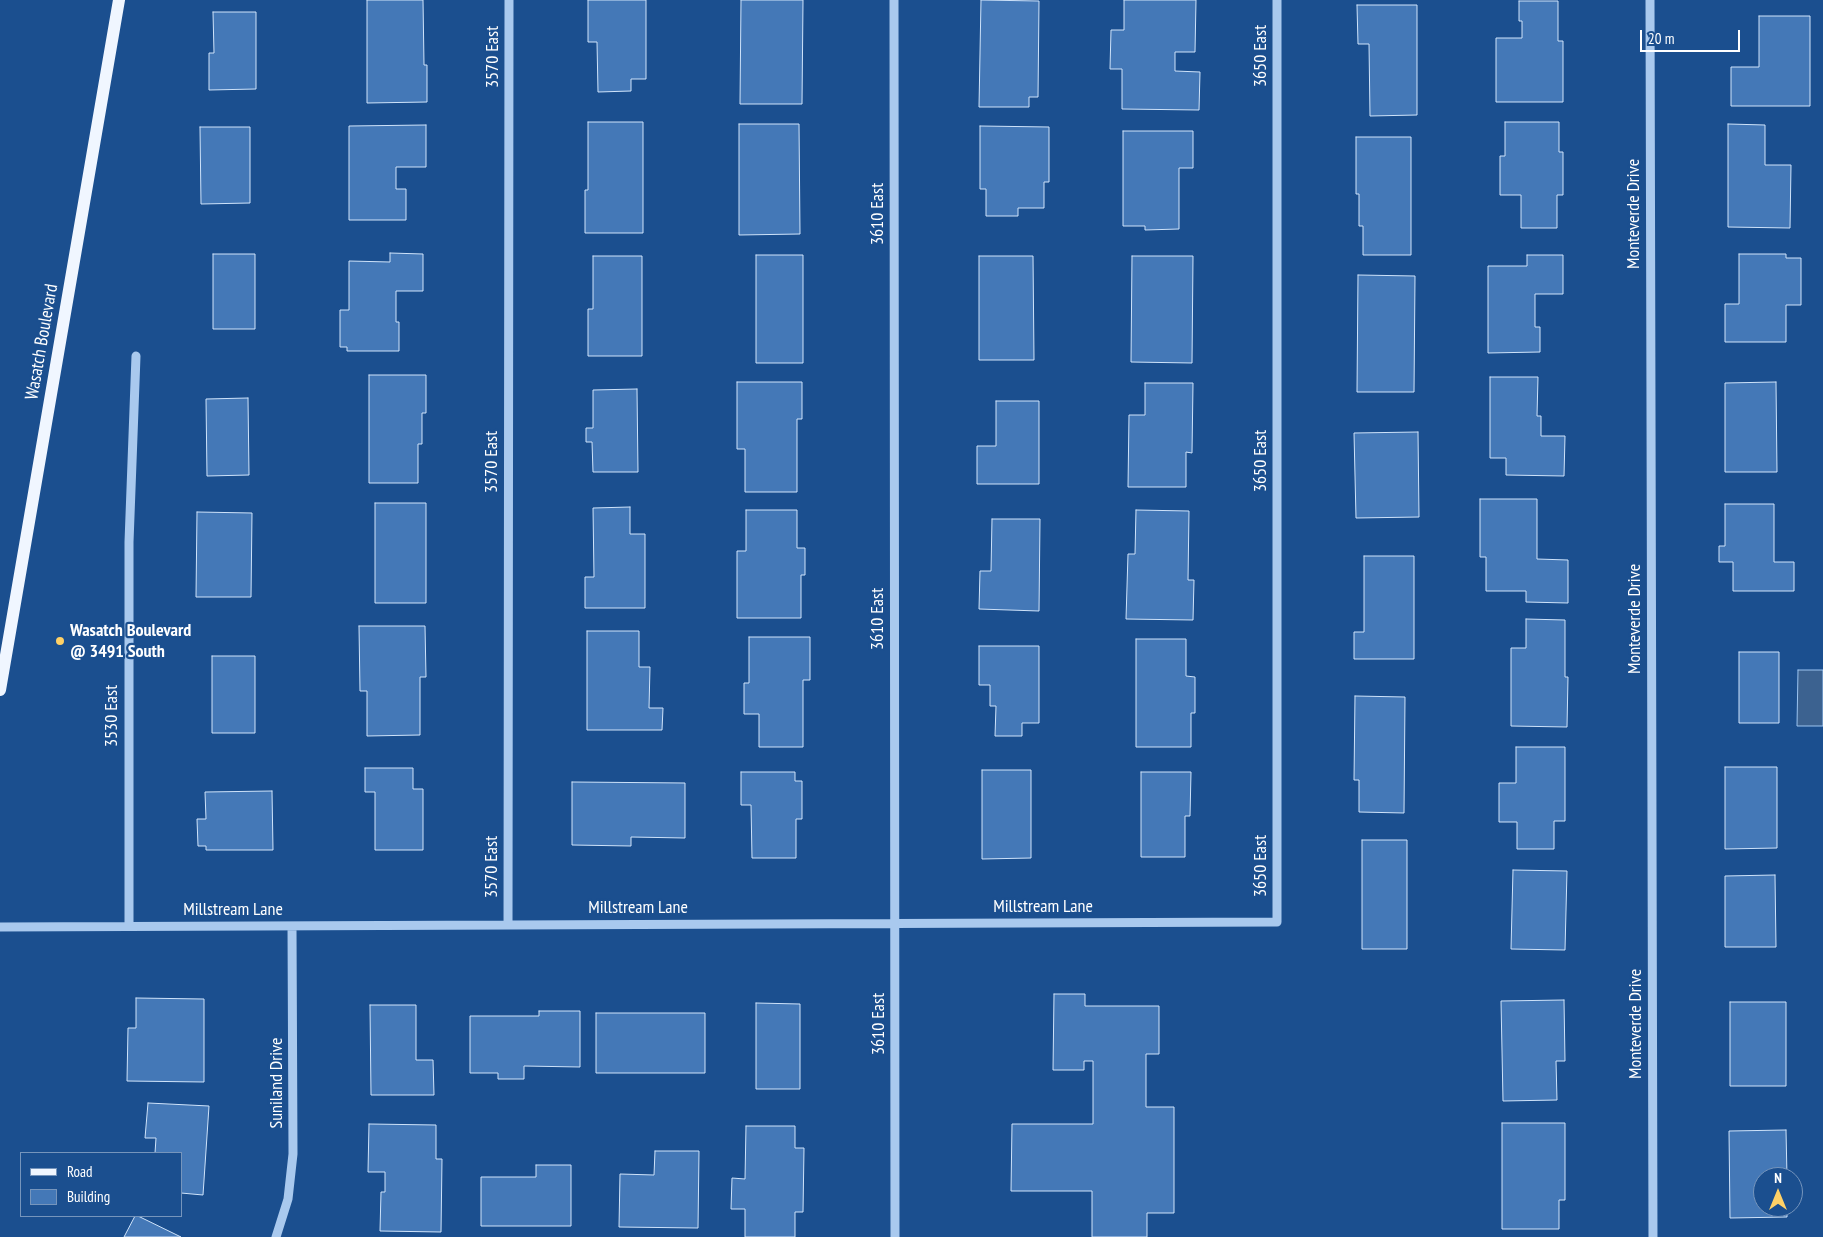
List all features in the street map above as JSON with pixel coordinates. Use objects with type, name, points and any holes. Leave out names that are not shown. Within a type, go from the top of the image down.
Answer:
[{"type":"main road","name":"Wasatch Boulevard","points":[[0,690],[119,0]]},
{"type":"street","name":"3570 East","points":[[508,925],[509,0]]},
{"type":"street","name":"3610 East","points":[[894,0],[895,1237]]},
{"type":"street","name":"3650 East","points":[[1277,0],[1277,922]]},
{"type":"street","name":"Monteverde Drive","points":[[1650,0],[1652,1237]]},
{"type":"street","name":"3530 East","points":[[128,926],[128,542],[136,356]]},
{"type":"street","name":"Millstream Lane","points":[[0,927],[1277,922]]},
{"type":"street","name":"Suniland Drive","points":[[276,1237],[288,1199],[293,1154],[292,926]]},
{"type":"water","points":[[1798,670],[1823,670],[1823,726],[1797,726]]},
{"type":"building","points":[[367,0],[423,0],[424,65],[427,65],[427,102],[367,103]]},
{"type":"building","points":[[588,0],[646,0],[646,79],[631,79],[631,91],[598,92],[597,42],[588,42]]},
{"type":"building","points":[[741,0],[803,0],[802,104],[740,104]]},
{"type":"building","points":[[981,0],[1039,1],[1038,97],[1029,97],[1029,107],[979,107]]},
{"type":"building","points":[[1124,0],[1196,0],[1195,52],[1175,52],[1175,71],[1200,72],[1199,110],[1122,109],[1122,69],[1110,69],[1111,30],[1124,30]]},
{"type":"building","points":[[1519,1],[1558,1],[1558,41],[1563,41],[1563,102],[1496,102],[1496,38],[1522,38],[1522,21],[1519,21]]},
{"type":"building","points":[[1357,5],[1417,5],[1417,115],[1370,116],[1369,44],[1358,44]]},
{"type":"building","points":[[213,12],[256,12],[256,89],[209,90],[209,53],[214,53]]},
{"type":"building","points":[[1759,16],[1810,16],[1810,106],[1731,106],[1731,67],[1759,67]]},
{"type":"building","points":[[588,122],[643,122],[643,233],[585,233],[585,190],[588,190]]},
{"type":"building","points":[[1505,122],[1559,122],[1559,152],[1563,152],[1563,195],[1557,195],[1557,228],[1521,228],[1521,195],[1500,195],[1500,156],[1505,156]]},
{"type":"building","points":[[739,124],[799,124],[800,234],[739,235]]},
{"type":"building","points":[[1728,124],[1765,125],[1765,165],[1791,165],[1790,228],[1728,227]]},
{"type":"building","points":[[426,125],[426,167],[396,167],[396,189],[406,189],[406,220],[349,220],[349,126]]},
{"type":"building","points":[[980,126],[1049,127],[1049,182],[1044,182],[1044,208],[1018,208],[1018,216],[986,216],[986,189],[980,189]]},
{"type":"building","points":[[200,127],[250,127],[250,203],[201,204]]},
{"type":"building","points":[[1123,131],[1193,131],[1193,168],[1179,168],[1179,229],[1145,230],[1145,226],[1123,226]]},
{"type":"building","points":[[1356,137],[1411,137],[1411,255],[1363,255],[1363,226],[1359,226],[1359,194],[1356,194]]},
{"type":"building","points":[[390,253],[423,254],[423,291],[396,291],[396,322],[399,322],[399,351],[347,351],[347,347],[340,347],[340,310],[349,310],[349,261],[390,262]]},
{"type":"building","points":[[213,254],[255,254],[255,329],[213,329]]},
{"type":"building","points":[[1739,254],[1786,254],[1786,258],[1801,258],[1801,305],[1786,305],[1786,342],[1725,342],[1725,304],[1739,304]]},
{"type":"building","points":[[756,255],[803,255],[803,363],[756,363]]},
{"type":"building","points":[[1527,255],[1563,255],[1563,294],[1535,294],[1535,327],[1540,327],[1540,352],[1488,353],[1488,266],[1527,266]]},
{"type":"building","points":[[593,256],[642,256],[642,356],[588,356],[588,309],[593,309]]},
{"type":"building","points":[[979,256],[1033,256],[1034,360],[979,360]]},
{"type":"building","points":[[1132,256],[1193,256],[1192,363],[1131,362]]},
{"type":"building","points":[[1358,275],[1415,276],[1414,392],[1357,392]]},
{"type":"building","points":[[369,375],[426,375],[426,413],[422,413],[422,444],[418,444],[418,483],[369,483]]},
{"type":"building","points":[[1490,377],[1538,377],[1537,416],[1541,416],[1541,436],[1565,436],[1564,476],[1506,475],[1506,458],[1490,458]]},
{"type":"building","points":[[737,382],[802,382],[802,419],[797,419],[797,492],[745,492],[745,449],[737,449]]},
{"type":"building","points":[[1776,382],[1777,472],[1725,472],[1725,383]]},
{"type":"building","points":[[1145,383],[1193,383],[1192,453],[1186,452],[1186,487],[1128,487],[1129,415],[1145,415]]},
{"type":"building","points":[[637,389],[638,472],[593,472],[592,442],[586,442],[586,428],[593,428],[593,390]]},
{"type":"building","points":[[248,398],[249,475],[207,476],[206,399]]},
{"type":"building","points":[[996,401],[1039,401],[1039,484],[977,484],[977,446],[996,446]]},
{"type":"building","points":[[1418,432],[1419,517],[1356,518],[1354,433]]},
{"type":"building","points":[[1480,499],[1537,499],[1537,559],[1568,560],[1568,603],[1526,602],[1526,591],[1486,591],[1486,557],[1480,557]]},
{"type":"building","points":[[375,503],[426,503],[426,603],[375,603]]},
{"type":"building","points":[[1725,504],[1774,504],[1774,562],[1794,562],[1794,591],[1733,591],[1733,562],[1719,562],[1719,546],[1725,546]]},
{"type":"building","points":[[630,507],[630,534],[645,534],[645,608],[585,608],[585,577],[594,577],[593,508]]},
{"type":"building","points":[[746,510],[797,510],[797,548],[805,548],[805,575],[801,575],[801,618],[737,618],[737,551],[746,551]]},
{"type":"building","points":[[1136,510],[1189,511],[1188,580],[1194,580],[1193,620],[1126,619],[1128,554],[1135,554]]},
{"type":"building","points":[[197,512],[252,513],[251,597],[196,597]]},
{"type":"building","points":[[992,519],[1040,519],[1039,611],[979,609],[980,571],[991,571]]},
{"type":"building","points":[[1364,556],[1414,556],[1414,659],[1354,659],[1354,632],[1364,632]]},
{"type":"building","points":[[1526,619],[1565,620],[1565,677],[1568,677],[1567,727],[1511,726],[1511,648],[1526,648]]},
{"type":"building","points":[[359,626],[425,626],[426,677],[420,677],[420,735],[367,736],[367,691],[360,691]]},
{"type":"building","points":[[587,631],[639,631],[639,667],[650,667],[649,708],[663,708],[662,730],[587,730]]},
{"type":"building","points":[[749,637],[810,637],[810,680],[803,680],[803,747],[759,747],[759,714],[744,714],[744,683],[749,683]]},
{"type":"building","points":[[1136,639],[1186,639],[1186,676],[1195,677],[1195,713],[1191,713],[1191,747],[1136,747]]},
{"type":"building","points":[[979,646],[1039,646],[1039,723],[1022,723],[1022,736],[995,736],[996,706],[990,706],[990,685],[979,685]]},
{"type":"building","points":[[1739,652],[1779,652],[1779,723],[1739,723]]},
{"type":"building","points":[[212,656],[255,656],[255,733],[212,733]]},
{"type":"building","points":[[1355,696],[1405,697],[1404,813],[1359,812],[1359,780],[1354,780]]},
{"type":"building","points":[[1516,747],[1565,747],[1565,821],[1554,821],[1554,849],[1517,849],[1517,822],[1499,822],[1499,783],[1516,783]]},
{"type":"building","points":[[1725,767],[1777,767],[1777,848],[1725,849]]},
{"type":"building","points":[[365,768],[413,768],[413,789],[423,789],[423,850],[375,850],[375,792],[365,792]]},
{"type":"building","points":[[982,770],[1031,770],[1031,858],[982,859]]},
{"type":"building","points":[[741,772],[795,772],[795,781],[802,781],[802,819],[796,819],[796,858],[752,858],[751,805],[741,805]]},
{"type":"building","points":[[1141,772],[1191,772],[1190,816],[1185,816],[1185,857],[1141,857]]},
{"type":"building","points":[[572,782],[685,783],[685,838],[631,837],[631,846],[572,845]]},
{"type":"building","points":[[272,791],[273,850],[206,850],[206,846],[198,846],[197,819],[206,819],[205,792]]},
{"type":"building","points":[[1362,840],[1407,840],[1407,949],[1362,949]]},
{"type":"building","points":[[1513,870],[1567,871],[1565,950],[1511,949]]},
{"type":"building","points":[[1775,875],[1776,947],[1725,947],[1725,876]]},
{"type":"building","points":[[1054,994],[1085,994],[1085,1006],[1159,1006],[1159,1054],[1146,1054],[1146,1107],[1174,1107],[1174,1213],[1147,1213],[1147,1237],[1092,1237],[1092,1191],[1011,1191],[1012,1124],[1093,1124],[1093,1061],[1084,1061],[1084,1070],[1053,1070]]},
{"type":"building","points":[[136,998],[204,999],[204,1082],[127,1081],[128,1028],[136,1028]]},
{"type":"building","points":[[1564,1000],[1565,1061],[1556,1061],[1557,1100],[1503,1101],[1501,1001]]},
{"type":"building","points":[[1730,1002],[1786,1002],[1786,1086],[1730,1086]]},
{"type":"building","points":[[756,1003],[800,1004],[800,1089],[756,1089]]},
{"type":"building","points":[[370,1005],[416,1005],[416,1060],[433,1060],[434,1095],[371,1095]]},
{"type":"building","points":[[539,1011],[580,1011],[580,1067],[524,1066],[524,1079],[498,1079],[498,1073],[470,1073],[470,1016],[539,1016]]},
{"type":"building","points":[[596,1013],[705,1013],[705,1073],[596,1073]]},
{"type":"building","points":[[148,1103],[209,1106],[203,1195],[182,1193],[182,1152],[155,1152],[156,1138],[145,1138]]},
{"type":"building","points":[[1502,1123],[1565,1123],[1565,1200],[1559,1200],[1559,1229],[1502,1229]]},
{"type":"building","points":[[369,1124],[436,1125],[436,1159],[442,1159],[441,1232],[380,1231],[381,1192],[385,1192],[385,1172],[368,1172]]},
{"type":"building","points":[[746,1126],[795,1126],[795,1148],[804,1148],[803,1212],[795,1212],[795,1237],[745,1237],[745,1209],[731,1209],[732,1178],[745,1179]]},
{"type":"building","points":[[1786,1130],[1787,1167],[1753,1167],[1753,1217],[1787,1217],[1730,1218],[1729,1131]]},
{"type":"building","points":[[655,1151],[699,1151],[698,1228],[619,1227],[620,1174],[654,1175]]},
{"type":"building","points":[[536,1165],[571,1165],[571,1226],[481,1226],[481,1177],[536,1177]]},
{"type":"building","points":[[134,1217],[140,1217],[181,1237],[124,1237]]},
{"type":"place","name":"Wasatch Boulevard @ 3491 South","points":[[60,641]]}]
